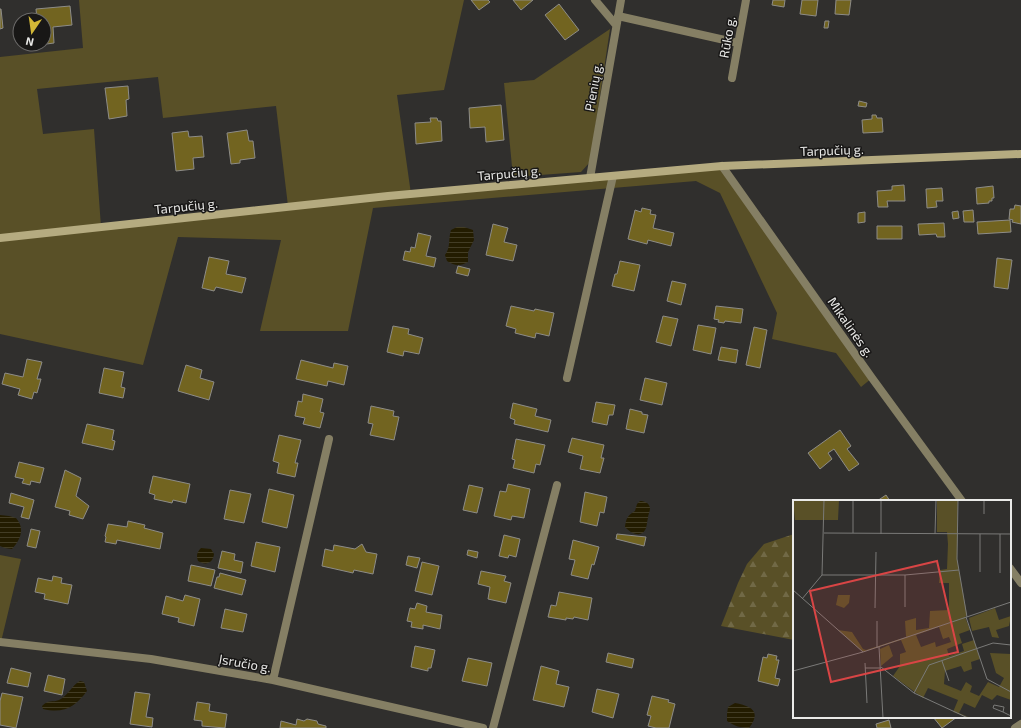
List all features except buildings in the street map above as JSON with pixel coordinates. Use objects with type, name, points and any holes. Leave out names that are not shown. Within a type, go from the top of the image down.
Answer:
[{"type":"main road","name":"Tarpučių g.","points":[[0,238],[288,206],[722,166],[1021,154]]},
{"type":"street","points":[[595,0],[616,25]]},
{"type":"street","name":"Pienių g.","points":[[590,178],[621,0]]},
{"type":"street","name":"Rūko g.","points":[[732,78],[746,0]]},
{"type":"street","points":[[618,16],[738,43]]},
{"type":"street","name":"Mikalinės g.","points":[[722,166],[872,378],[961,500]]},
{"type":"street","points":[[567,378],[613,176]]},
{"type":"street","points":[[273,680],[329,439]]},
{"type":"street","points":[[493,728],[557,485]]},
{"type":"street","points":[[1011,569],[1021,583]]},
{"type":"street","name":"Įsručio g.","points":[[0,642],[151,659],[273,680],[483,728]]},
{"type":"street","points":[[1015,728],[1021,724]]},
{"type":"green space","points":[[79,0],[464,0],[444,90],[397,95],[411,194],[722,166],[872,378],[861,387],[836,353],[772,339],[777,313],[720,193],[696,181],[373,208],[348,331],[260,331],[281,240],[178,237],[143,365],[0,334],[0,57],[83,48]],"holes":[[[158,77],[163,118],[276,106],[288,206],[101,227],[94,129],[43,134],[37,89]]]},
{"type":"green space","points":[[610,29],[590,162],[581,172],[513,177],[504,83],[534,80]]},
{"type":"green space","points":[[793,534],[793,640],[721,626],[747,564],[764,544]]},
{"type":"green space","points":[[0,555],[21,559],[0,646]]},
{"type":"shaded area","points":[[457,227],[464,227],[473,230],[474,240],[468,252],[468,262],[458,265],[447,261],[445,255],[448,249],[451,230]]},
{"type":"shaded area","points":[[640,501],[648,504],[650,509],[644,531],[636,534],[625,527],[628,517],[635,511],[637,504]]},
{"type":"shaded area","points":[[0,515],[16,518],[19,522],[21,534],[12,549],[0,546]]},
{"type":"shaded area","points":[[201,548],[211,549],[214,554],[209,563],[201,563],[198,561],[197,554]]},
{"type":"shaded area","points":[[80,681],[84,682],[87,691],[83,697],[73,705],[57,711],[43,709],[42,706],[44,704],[57,701],[62,698]]},
{"type":"shaded area","points":[[735,703],[750,708],[755,713],[753,722],[749,728],[743,728],[727,721],[728,707]]}]
